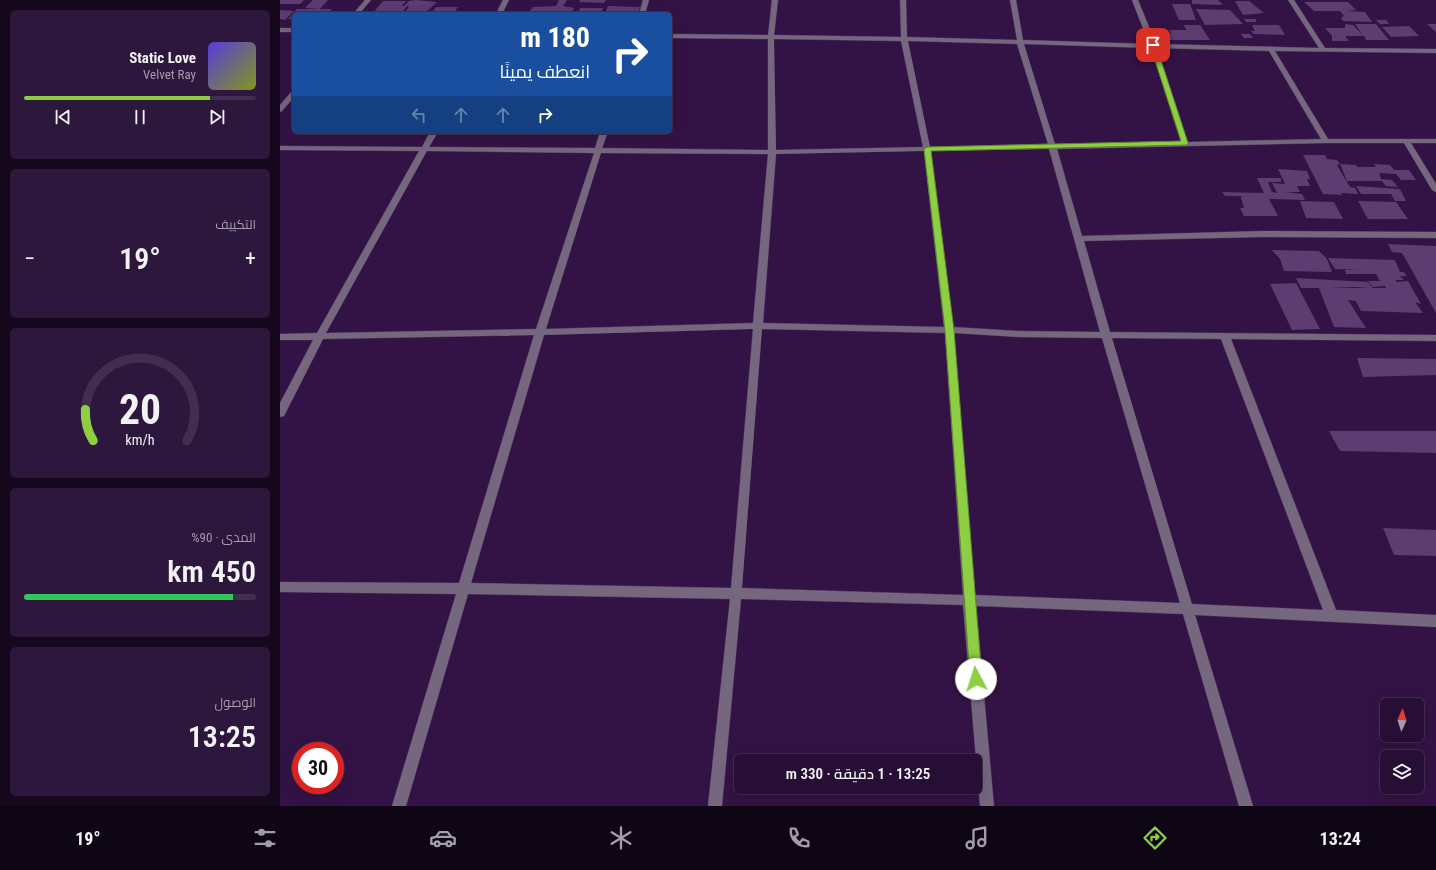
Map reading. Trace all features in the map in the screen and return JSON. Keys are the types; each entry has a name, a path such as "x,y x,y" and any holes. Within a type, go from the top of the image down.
{"street":[{"path":"358,12 368,0"},
{"path":"500,12 506,0"},
{"path":"643,12 646,0"},
{"path":"715,806 736,594 772,152 771,38 775,0"},
{"path":"902,0 904,39 927,149 949,330 969,600 987,806"},
{"path":"1013,0 1020,42 1246,806"},
{"path":"1135,0 1153,45 1185,143"},
{"path":"1291,0 1323,49"},
{"path":"280,30 292,30"},
{"path":"672,36 904,39 1271,49 1436,51"},
{"path":"1271,49 1326,141"},
{"path":"280,110 292,95"},
{"path":"280,413 320,336 433,134"},
{"path":"399,806 540,332 603,134"},
{"path":"1406,141 1436,190"},
{"path":"280,148 772,152 1185,143 1436,141"},
{"path":"1079,239 1262,234 1436,235"},
{"path":"280,337 759,326 949,330 1019,334 1436,338"},
{"path":"1225,337 1331,614"},
{"path":"280,587 464,588 969,600 1331,614 1436,621"}],"building":[{"path":"280,0 304,0 300,4 280,4"},
{"path":"313,0 328,0 320,9 305,8"},
{"path":"416,0 437,2 426,12 405,12 409,7 407,6 402,12 374,12 383,1 406,1 402,6 404,6 409,1"},
{"path":"559,0 567,0 563,6 574,8 571,12 529,12 533,7 556,6"},
{"path":"580,0 606,0 604,3 579,2"},
{"path":"1192,0 1218,0 1223,5 1192,4"},
{"path":"1235,1 1249,1 1264,13 1243,15"},
{"path":"1304,2 1348,2 1356,10 1346,11 1365,12 1372,22 1343,21 1341,18 1344,16 1340,11 1314,11"},
{"path":"1172,4 1190,4 1196,20 1179,20"},
{"path":"608,6 640,7 638,12 606,12"},
{"path":"436,7 458,7 454,12 432,12"},
{"path":"580,8 603,8 601,12 578,12"},
{"path":"297,9 332,9 330,12 294,12"},
{"path":"1196,9 1230,10 1243,24 1205,25"},
{"path":"280,10 294,11 285,20 280,19"},
{"path":"1244,19 1256,19 1256,22 1246,22"},
{"path":"1376,20 1386,20 1389,24 1380,24"},
{"path":"1345,24 1353,25 1363,35 1355,24 1376,24 1389,40 1366,40 1364,36 1345,36 1349,41 1332,41 1332,36 1325,28 1345,28"},
{"path":"1427,24 1436,24 1436,32"},
{"path":"1183,25 1200,25 1210,40 1166,40 1164,34 1171,34 1170,30 1187,30"},
{"path":"1252,25 1279,25 1285,35 1254,34 1251,31 1255,31"},
{"path":"1409,26 1419,36 1391,37 1382,27"},
{"path":"1241,34 1250,34 1253,38 1244,38"},
{"path":"1303,155 1325,155 1327,159 1337,160 1340,164 1337,165 1350,187 1355,188 1358,194 1323,194"},
{"path":"1340,164 1356,165 1357,167 1376,167 1374,164 1390,165 1394,170 1409,170 1416,180 1401,180 1396,174 1379,173 1381,179 1392,180 1398,187 1386,186 1382,181 1347,181"},
{"path":"1278,169 1307,171 1310,179 1307,179 1310,186 1297,186 1300,192 1285,192 1302,194 1305,200 1269,199 1278,216 1244,216 1240,208 1244,208 1241,198 1242,196 1225,196 1222,192 1264,193 1257,178 1281,178 1281,182 1268,182 1272,192 1277,193 1272,183 1285,184"},
{"path":"1356,186 1400,189 1406,201 1395,201 1391,194 1361,194"},
{"path":"1300,201 1334,202 1343,219 1306,218"},
{"path":"1358,201 1396,202 1408,219 1368,219"},
{"path":"1388,244 1436,246 1436,313 1402,253 1392,252"},
{"path":"1272,250 1319,251 1327,259 1332,272 1284,271 1280,259"},
{"path":"1328,258 1395,260 1400,272 1404,272 1407,276 1400,276 1404,280 1395,280 1397,282 1408,281 1421,304 1415,302 1423,313 1361,311 1356,301 1348,300 1366,328 1334,327 1319,288 1301,288 1296,278 1368,282 1373,288 1386,288 1385,286 1373,287 1368,281 1380,281 1376,274 1346,274 1345,270 1360,270 1335,269","holes":["1356,287 1369,288 1329,288"]},
{"path":"1296,283 1320,329 1292,330 1270,284"},
{"path":"1357,358 1436,359 1436,375 1363,377"},
{"path":"1329,431 1436,431 1436,453 1340,451"},
{"path":"1383,528 1436,530 1436,556 1394,555"}],"route":[{"path":"976,679 949,330 927,149 1185,143 1153,45"}]}
